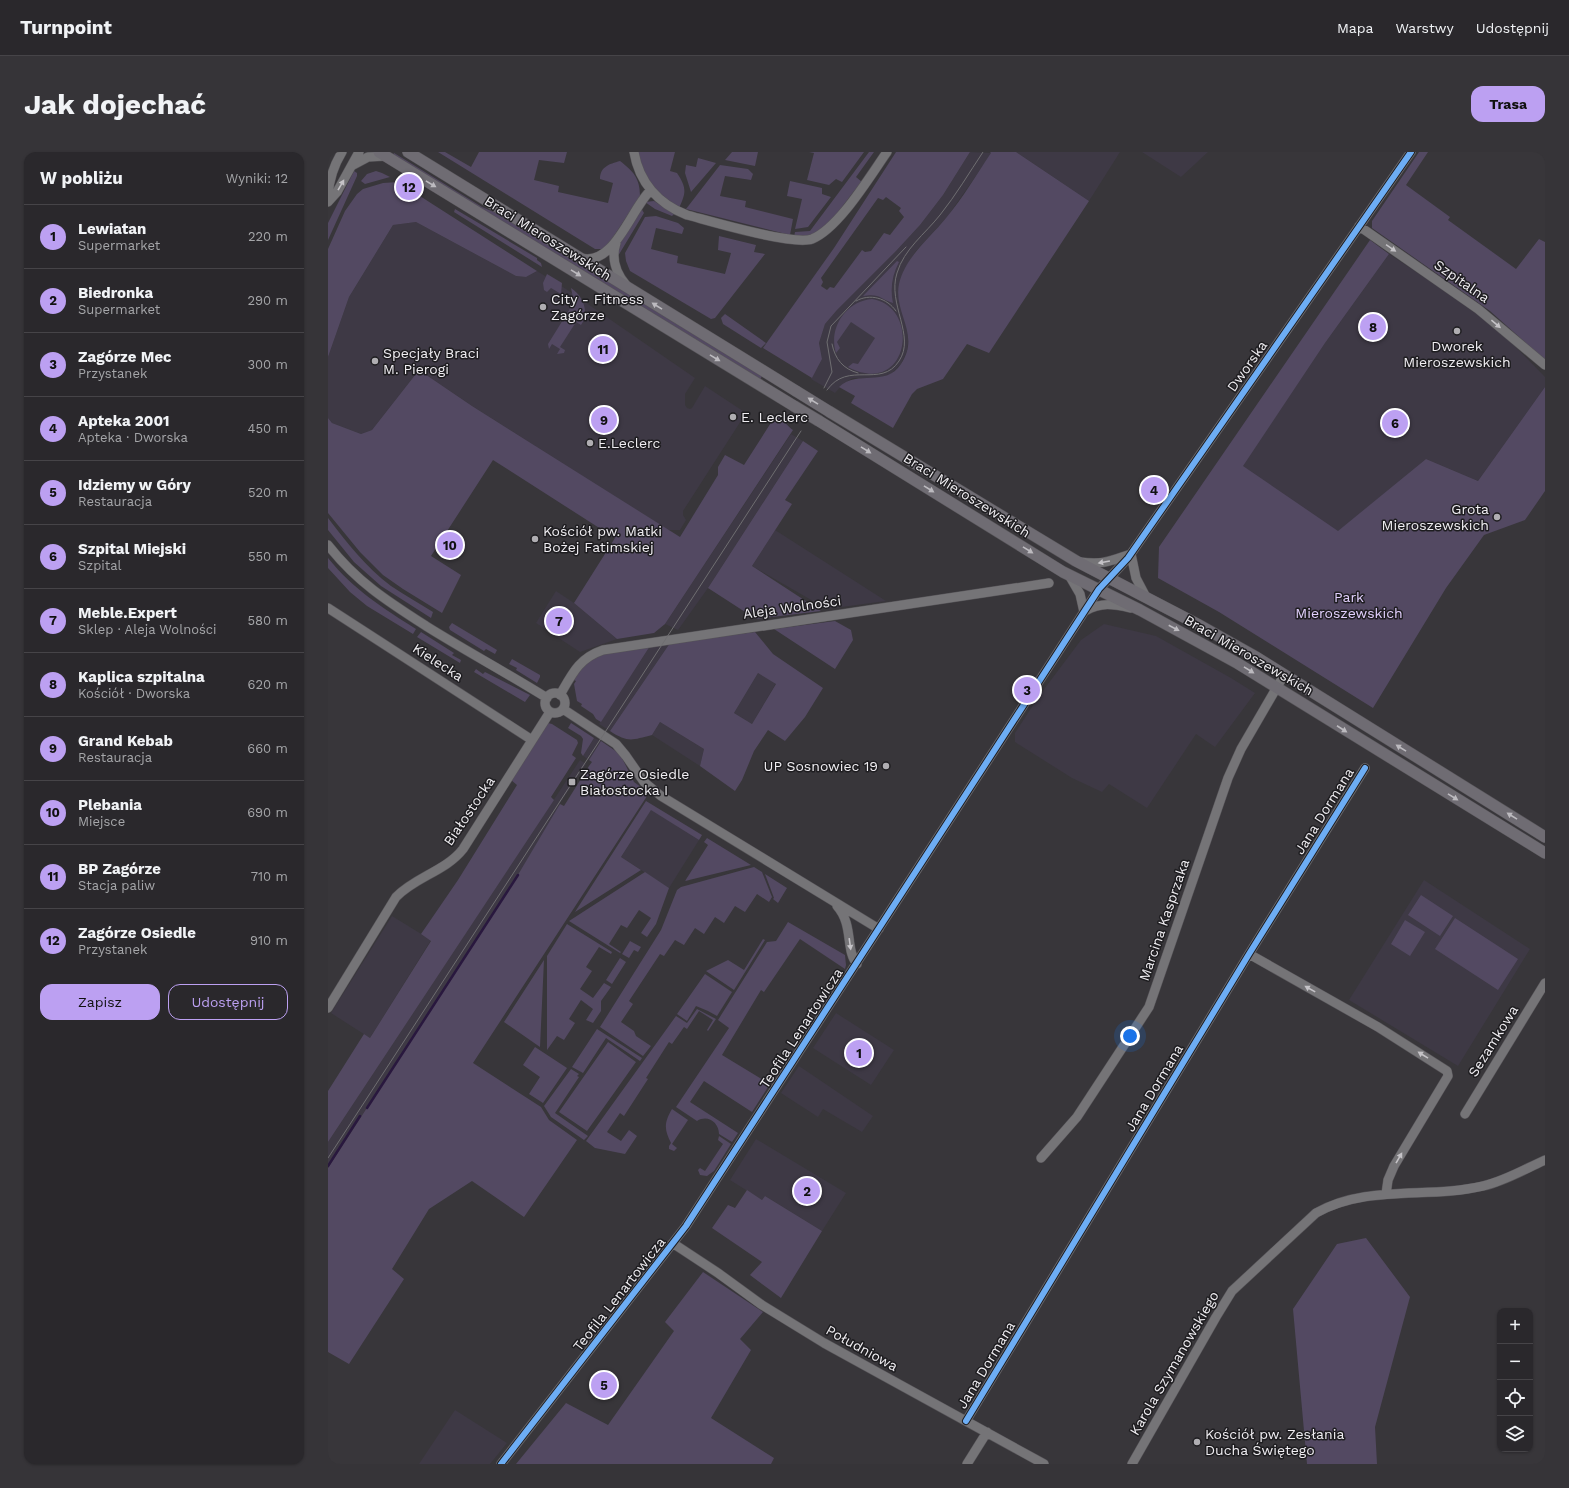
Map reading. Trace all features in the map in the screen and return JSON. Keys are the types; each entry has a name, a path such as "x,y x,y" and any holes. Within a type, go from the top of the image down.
{"main road":[{"name":"Braci Mieroszewskich","path":"408,152 830,412 1076,561 1221,637 1545,836"},
{"name":"Braci Mieroszewskich","path":"383,154 1069,575 1140,610 1237,663 1545,854"},
{"path":"776,395 784,383"}],"street":[{"path":"328,202 337,192 359,152"},
{"path":"634,152 638,169 650,191 676,211 686,215 782,239 798,240 810,240 828,228 844,211 887,152"},
{"name":"Dworska","path":"1099,589 1131,554 1411,152"},
{"path":"328,196 338,154"},
{"path":"351,166 368,157 383,154"},
{"path":"578,257 592,259 602,255 617,240 640,203 650,191"},
{"name":"Szpitalna","path":"1359,226 1478,309 1545,365"},
{"path":"617,240 614,252 615,263 620,278 629,288"},
{"path":"328,545 357,577 386,601 441,636 547,698"},
{"path":"1076,561 1106,563 1131,554 1136,578 1146,597"},
{"path":"1069,575 1080,594 1084,612 1095,606 1107,604 1140,610"},
{"name":"Aleja Wolności","path":"560,695 580,663 594,653 603,650 1049,583"},
{"name":"Teofila Lenartowicza","path":"501,1464 674,1244 1099,589"},
{"name":"Kielecka","path":"328,608 532,740"},
{"name":"Marcina Kasprzaka","path":"1041,1158 1077,1117 1149,1007 1228,778 1241,749 1284,675"},
{"path":"554,694 560,695 565,703 563,709 557,713 550,712 545,704 547,698 554,694"},
{"path":"563,709 616,744 644,782 661,796 879,929"},
{"name":"Białostocka","path":"328,1008 396,897 409,885 457,856 550,712"},
{"name":"Jana Dormana","path":"966,1421 1249,954 1365,768"},
{"path":"831,900 845,918 853,957 857,964"},
{"path":"1249,954 1378,1027 1447,1071 1448,1076 1394,1166 1388,1180 1386,1194"},
{"name":"Sezamkowa","path":"1465,1114 1545,983"},
{"name":"Karola Szymanowskiego","path":"1132,1464 1216,1317 1232,1292 1316,1213 1328,1206 1353,1198 1386,1194 1436,1192 1482,1186 1500,1181 1545,1160"},
{"name":"Południowa","path":"674,1244 718,1273 762,1305 824,1343 1044,1464"},
{"path":"967,1464 987,1432"}],"shaded area":[{"path":"970,152 992,153 947,217 916,251 904,270 899,285 909,337 907,351 901,364 891,374 878,378 853,378 844,383 835,393 811,379 822,359 819,343 825,324 920,225 943,195"},
{"path":"1016,152 1120,152 1089,201"},
{"path":"1142,152 1208,152 1181,177"},
{"path":"416,222 516,276 526,277 537,271 566,289 695,378 685,394 685,405 687,408 692,408 705,386 746,413 683,511 683,515 686,520 680,530 668,530 472,406 419,370 372,430 361,434 332,423 328,418 328,357 349,297 393,225"},
{"path":"1389,254 1495,326 1545,377 1545,387 1478,481 1426,459 1338,532 1242,466 1325,343"},
{"path":"791,434 803,441 708,588 678,630 665,624"},
{"path":"775,530 886,601 827,609 752,566"},
{"path":"556,591 574,603 617,639 580,652 536,623"},
{"path":"1104,624 1156,636 1255,693 1215,747 1196,734 1147,808 1109,784 1102,792 1072,778 1015,742 1015,733 1039,696 1081,640"},
{"path":"670,643 610,731 599,724 650,646"},
{"path":"758,673 776,683 752,724 734,713"},
{"path":"660,722 704,749 700,766 652,735"},
{"path":"594,738 601,741 589,760 583,756"},
{"path":"580,760 586,764 560,803 559,808 519,873 328,1168 328,1142"},
{"path":"651,809 699,840 669,888 621,857"},
{"path":"1424,880 1530,949 1458,1066 1349,1000"},
{"path":"392,916 431,940 370,1038 331,1013"},
{"path":"836,1013 894,1050 871,1085 813,1048"},
{"path":"799,1066 873,1116 862,1132 823,1109 818,1117 781,1093"},
{"path":"756,1139 846,1193 822,1231 765,1196 762,1200 730,1180"},
{"path":"455,1410 507,1443 490,1464 419,1464"}],"green space":[{"path":"438,152 445,152 471,167 479,152 567,152 564,163 539,160 534,180 559,186 558,192 608,203 613,183 600,179 600,175 603,169 612,163 620,161 629,168 635,176 639,184 640,196 604,251 595,249"},
{"path":"638,152 675,152 670,171 677,173 684,187 684,194 679,208 657,191 646,178 639,162"},
{"path":"732,152 758,152 755,166 725,160"},
{"path":"809,152 864,152 842,182 836,179 829,185 807,180 814,153"},
{"path":"869,152 874,152 856,177 862,182 827,225 813,235 806,237 794,237 795,232 810,231"},
{"path":"896,152 970,152 943,195 920,225 825,324 819,343 822,359 812,378 763,348 834,248","holes":["886,197 901,208 899,211 904,217 890,235 884,233 871,251 865,252 862,250 834,288 830,287 827,290 821,286 823,282 821,278 878,198 883,200"]},
{"path":"990,152 1016,152 1089,201 989,353 967,344 943,379 917,389 912,394 893,428 851,403 855,396 839,387 854,379 887,375 895,371 901,364 906,353 908,343 908,333 898,295 902,274 919,248 958,202 991,153"},
{"path":"1419,152 1428,152 1406,185 1450,217 1448,220 1516,269 1539,239 1545,242 1545,360 1490,311 1372,228 1372,221"},
{"path":"394,153 482,207 503,216 762,376 760,380 393,155"},
{"path":"698,158 716,163 691,192 685,173 686,165 696,167"},
{"path":"720,165 748,169 753,174 751,180 725,176 720,196 746,201 745,207 793,219 790,235 686,209"},
{"path":"354,171 357,173 357,176 328,240 328,223"},
{"path":"376,171 390,177 365,184 361,181 367,174"},
{"path":"790,181 822,188 822,194 831,197 808,227 795,229 802,199 787,196"},
{"path":"398,182 537,271 526,277 516,276 416,222 393,225 349,297 328,357 328,249 345,211 357,194 363,189 383,183"},
{"path":"654,201 674,214 672,216 655,209 645,202"},
{"path":"641,208 644,213 618,256 618,246"},
{"path":"455,209 537,258 542,267 454,212"},
{"path":"656,216 678,223 684,228 682,234 656,228 651,249 678,256 677,263 725,274 731,253 718,250 719,236 756,245 754,252 765,254 715,318 711,319 630,271 625,253 645,217"},
{"name":"Park Mieroszewskich","path":"1370,240 1389,254 1325,343 1243,466 1338,531 1426,459 1478,481 1545,387 1545,491 1525,520 1484,535 1446,588 1373,708 1219,612 1158,578 1159,547"},
{"path":"897,261 899,262 893,277 892,287 893,303 873,295 863,296"},
{"path":"547,274 562,283 561,294 551,288 547,292 544,290 543,283"},
{"path":"571,288 582,300 585,310 584,320 581,325 576,322 560,347 565,350 564,353 557,354 560,349 552,344 549,349 548,344 571,307 573,298"},
{"path":"872,299 888,306 898,318 902,332 902,348 896,362 885,371 869,374 848,367 853,363 858,364 875,338 851,322 837,342 840,348 836,353 834,344 837,325 841,317 854,305"},
{"path":"725,314 766,343 761,348 723,324 721,318"},
{"path":"419,370 472,406 680,537 718,475 718,467 725,455 744,465 774,418 777,416 793,430 665,624 654,633 617,639 574,603 615,538 493,460 431,556 461,575 442,613 383,575 360,552 328,513 328,418 332,423 361,434 372,430"},
{"path":"803,441 818,451 785,500 792,504 752,566 821,611 756,619 708,588"},
{"path":"328,518 373,571 401,593 433,612 431,618 381,586 354,562 328,530"},
{"path":"328,558 348,580 369,598 416,629 413,634 367,606 350,592 328,568"},
{"path":"835,621 851,630 853,640 835,669 774,629"},
{"path":"452,623 497,650 495,654 486,649 484,651 450,630 449,627"},
{"path":"421,632 454,653 452,655 461,660 460,663 417,637"},
{"path":"755,632 773,654 823,688 805,717 785,741 768,730 754,751 742,780 735,791 700,766 704,749 660,722 652,735 635,739 626,739 610,731 670,643","holes":["758,673 776,684 752,724 734,713"]},
{"path":"650,646 601,722 596,719 593,714 581,706 582,704 577,701 574,684 576,681 574,680 583,665 600,655"},
{"path":"512,659 540,675 537,683 509,664"},
{"path":"476,669 483,674 485,672 530,695 525,702 474,672"},
{"path":"548,723 577,740 578,743 572,755 576,758 551,797 554,800 328,1142 328,1091 364,1034 370,1038 431,941 421,934 458,880 517,785 511,780"},
{"path":"571,723 594,738 583,756 581,753 583,739 581,736 568,728"},
{"path":"601,741 620,754 634,782 649,793 473,1063 541,1107 549,1120 577,1140 524,1217 472,1181 429,1209 392,1269 404,1279 349,1364 328,1352 328,1168 519,873 560,804 564,806 592,762 589,760"},
{"path":"646,801 702,835 699,840 651,810 621,857 641,870 575,912"},
{"path":"707,838 751,865 685,881 708,845 704,842"},
{"path":"754,867 762,872 772,897 769,902 757,894 745,912 735,906 724,923 715,917 704,934 695,928 684,945 675,940 664,956 660,954 629,1001 633,1004 621,1022 634,1031 636,1036 651,1046 643,1056 600,1027 661,930 677,890 681,887"},
{"path":"645,872 669,888 656,924 647,937 641,933 651,918 639,910 627,928 621,925 609,944 621,952 620,953 569,921"},
{"path":"765,874 787,888 778,903 773,899 774,898"},
{"path":"1421,895 1453,916 1440,936 1408,915"},
{"path":"1455,918 1518,959 1498,990 1435,949"},
{"path":"1405,920 1425,932 1410,956 1391,944"},
{"path":"788,922 845,955 845,969 800,939 764,992 761,990 722,1055 770,1084 752,1112 704,1081 690,1102 738,1133 732,1142 719,1134 719,1130 715,1123 709,1119 701,1119 697,1121 676,1107 729,1028 718,1020 767,942 776,941"},
{"path":"567,924 612,952 611,954 599,947 586,967 592,971 580,989 593,998 604,983 611,987 601,1001 601,1011 593,1023 586,1020 593,1009 581,1000 569,1019 575,1023 564,1040 557,1036 547,1050 547,956"},
{"path":"763,939 765,940 734,990 706,971 728,960 744,970"},
{"path":"630,941 641,947 638,952 634,950 629,958 622,954"},
{"path":"620,958 626,962 612,984 606,980"},
{"path":"544,960 540,1047 504,1022"},
{"path":"705,974 732,992 717,1016 696,1006 687,1021 677,1014"},
{"path":"697,1009 716,1019 708,1031 707,1030 713,1020 699,1011 687,1029 684,1027 672,1044 669,1042 646,1078 648,1079 624,1116 620,1113 607,1132 621,1141 629,1130 637,1136 625,1154 595,1148 586,1141 676,1016 687,1023"},
{"path":"597,1029 642,1058 640,1061 606,1038 583,1073 572,1067"},
{"path":"608,1042 636,1062 587,1131 559,1112"},
{"path":"535,1047 567,1068 543,1103 529,1094 540,1077 523,1065"},
{"path":"571,1069 579,1074 577,1076 579,1077 555,1113 588,1136 584,1140 551,1117 544,1106"},
{"path":"672,1109 688,1120 672,1144 677,1148 674,1151 669,1149 671,1143 666,1130 667,1118"},
{"path":"719,1136 731,1144 714,1171 707,1176 700,1175 698,1170 700,1168 705,1171 723,1144 718,1140"},
{"path":"747,1190 762,1200 765,1196 822,1231 781,1298 750,1275 762,1262 712,1228 728,1205 735,1208"},
{"path":"1366,1238 1410,1297 1375,1427 1377,1464 1307,1464 1293,1309 1337,1244"},
{"path":"703,1272 763,1312 740,1339 751,1350 711,1418 774,1458 771,1464 516,1464 566,1403 608,1425 674,1331 665,1322"}],"waterway":[{"path":"367,1108 518,875"},
{"path":"328,1166 360,1116"}],"tram line":[{"path":"827,390 835,381 854,375 874,375 883,373 892,369 899,361 903,351 904,341 895,296 895,285 900,264 910,249 946,207 983,152"},
{"path":"824,388 832,372 827,342 831,326 906,247"},
{"path":"856,301 867,297 878,298 888,303 896,311"},
{"path":"832,344 840,363 848,369 858,373"},
{"path":"328,1158 801,431"}],"cycle path":[{"path":"501,1464 686,1226 1099,589 1128,558 1411,152"},
{"path":"966,1421 1249,954 1365,768"}],"place":[{"name":"Zagórze Osiedle","path":"409,187"},
{"name":"City - Fitness Zagórze","path":"543,307"},
{"name":"Kaplica szpitalna","path":"1373,327"},
{"name":"Dworek Mieroszewskich","path":"1457,331"},
{"name":"BP Zagórze","path":"603,349"},
{"name":"Specjały Braci M. Pierogi","path":"375,361"},
{"name":"E. Leclerc","path":"733,417"},
{"name":"Grand Kebab","path":"604,420"},
{"name":"Szpital Miejski","path":"1395,423"},
{"name":"E.Leclerc","path":"590,443"},
{"name":"Apteka 2001","path":"1154,490"},
{"name":"Grota Mieroszewskich","path":"1497,517"},
{"name":"Kościół pw. Matki Bożej Fatimskiej","path":"535,539"},
{"name":"Plebania","path":"450,545"},
{"name":"Meble.Expert","path":"559,621"},
{"name":"Zagórze Mec","path":"1027,690"},
{"name":"UP Sosnowiec 19","path":"886,766"},
{"name":"Zagórze Osiedle Białostocka I","path":"572,782"},
{"name":"Lewiatan","path":"859,1053"},
{"name":"Biedronka","path":"807,1191"},
{"name":"Idziemy w Góry","path":"604,1385"},
{"name":"Kościół pw. Zesłania Ducha Świętego","path":"1197,1442"}]}
